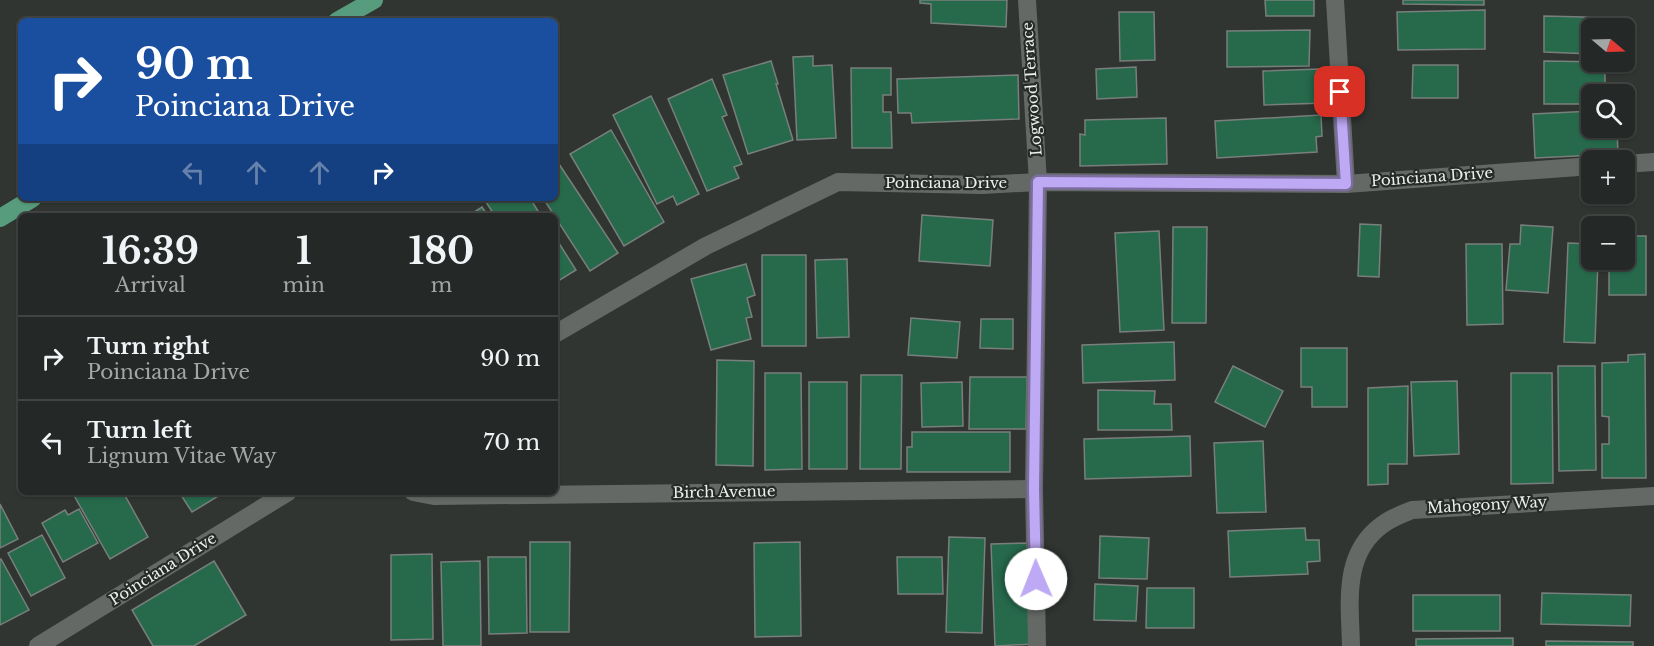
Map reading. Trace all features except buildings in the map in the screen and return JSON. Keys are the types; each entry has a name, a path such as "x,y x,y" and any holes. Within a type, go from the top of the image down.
{"main road":[{"path":"342,18 374,0"},
{"path":"0,218 28,201"}],"street":[{"name":"Logwood Terrace","path":"1027,0 1038,182 1034,489 1037,646"},
{"path":"1335,0 1346,184"},
{"path":"1635,163 1654,162"},
{"name":"Poinciana Drive","path":"558,332 706,246 838,182 982,186 1038,182 1346,184 1581,167"},
{"name":"Birch Avenue","path":"558,494 1034,489"},
{"name":"Poinciana Drive","path":"38,646 283,495"},
{"name":"Mahogony Way","path":"1351,646 1350,579 1361,547 1382,525 1412,510 1654,496"}],"route":[{"path":"1036,579 1034,489 1038,182 1346,184 1340,92"}]}
